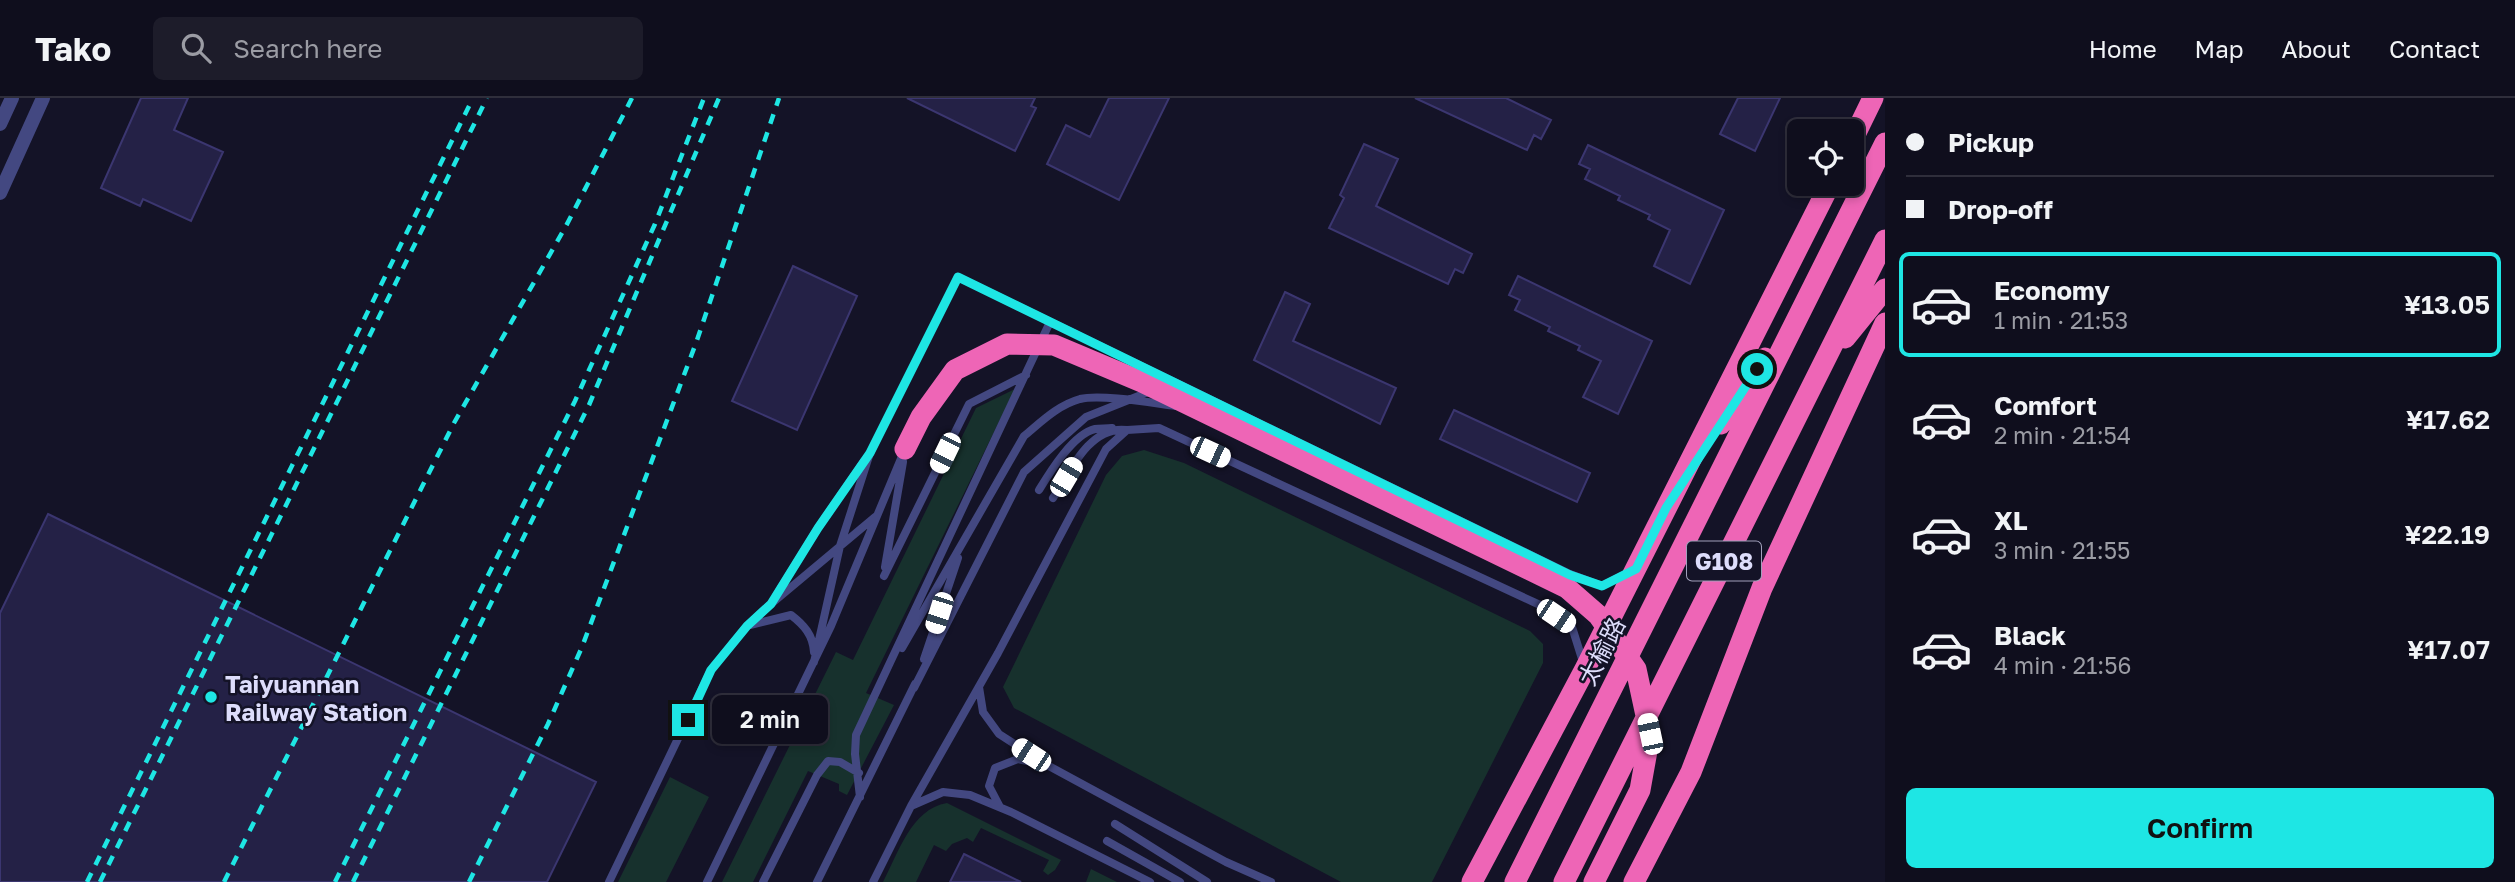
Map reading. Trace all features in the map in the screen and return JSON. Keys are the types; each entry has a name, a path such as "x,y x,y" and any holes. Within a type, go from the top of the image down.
{"highway":[{"path":"1863,119 1873,98"},
{"name":"太榆路","path":"1515,882 1885,143"},
{"path":"1472,882 1585,669 1824,196"},
{"name":"G108","path":"1564,882 1885,240"},
{"path":"1666,508 1818,277"},
{"path":"1821,366 1885,289"},
{"path":"1634,882 1691,772 1762,588 1885,323"},
{"path":"905,449 921,417 956,370 1007,344 1054,345 1142,382 1567,588 1598,615 1636,668 1650,734 1640,790 1594,882"}],"street":[{"path":"0,124 12,98"},
{"path":"0,193 43,98"}],"lane":[{"path":"771,604 818,528 870,453 958,277 1570,575 1602,586 1636,569"},
{"path":"860,797 855,754 856,735 1050,322"},
{"path":"905,449 884,576 969,404 1026,375"},
{"path":"817,882 1024,472 1086,417 1173,382"},
{"path":"872,701 1024,436 1053,412 1081,399 1130,400 1198,409"},
{"path":"1053,498 1079,456 1099,436 1115,428"},
{"path":"1039,491 1056,461 1093,429 1159,428 1540,605 1572,627 1585,669"},
{"path":"873,882 911,806 979,687 1106,449 1127,430"},
{"path":"706,882 814,662 905,449"},
{"path":"814,662 840,546 870,453"},
{"path":"609,882 711,670 747,626 877,515"},
{"path":"914,688 964,539"},
{"path":"747,626 790,615 805,626 813,645 814,662"},
{"path":"979,687 983,712 999,734 1047,765 1226,862 1270,882"},
{"path":"1000,807 989,786 995,768 1018,759 1047,765"},
{"path":"763,882 817,775 828,761 840,762 859,773"},
{"path":"911,806 943,792 970,794 1150,882"},
{"path":"1115,824 1207,882"},
{"path":"1107,841 1180,882"}],"green space":[{"path":"1015,389 866,693 894,705 847,795 839,791 839,784 808,771 753,882 722,882 836,652 853,660 976,408"},
{"path":"1144,450 1184,463 1530,631 1543,644 1543,663 1432,882 1341,882 1014,708 1003,687 1106,475 1122,456"},
{"path":"670,777 709,797 666,882 618,882"},
{"path":"947,803 1061,860 1048,875 1043,871 1049,860 981,828 973,842 967,838 952,844 946,851 934,845 916,882 883,882 900,846 915,823 935,807"},
{"path":"1091,869 1117,882 1086,882"}],"building":[{"path":"141,98 188,98 174,130 223,152 191,221 143,199 140,206 101,188"},
{"path":"907,98 1035,98 1031,106 1036,108 1015,151"},
{"path":"1109,98 1169,98 1119,200 1047,164 1066,125 1090,137"},
{"path":"1415,98 1506,98 1551,120 1541,139 1534,135 1527,150"},
{"path":"1738,98 1780,98 1755,151 1720,134"},
{"path":"1364,144 1398,159 1376,206 1472,254 1463,273 1455,269 1448,284 1329,228 1344,198 1340,195"},
{"path":"1588,145 1724,210 1690,284 1654,266 1670,230 1648,219 1650,215 1618,200 1620,196 1585,179 1590,169 1579,164"},
{"path":"793,266 857,296 797,430 732,401"},
{"path":"1518,276 1652,341 1618,414 1583,397 1601,361 1578,350 1580,346 1548,331 1550,327 1515,310 1520,300 1509,295"},
{"path":"1285,292 1310,304 1293,341 1396,388 1380,424 1254,360"},
{"path":"1454,410 1590,473 1577,502 1440,439"},
{"name":"Taiyuannan Railway Station","path":"48,514 596,782 547,882 0,882 0,613"},
{"path":"964,854 1021,882 950,882"}],"railway":[{"path":"87,882 473,98"},
{"path":"100,882 487,98"},
{"path":"224,882 454,423 566,226 632,98"},
{"path":"335,882 575,401 655,224 704,98"},
{"path":"353,882 589,405 719,98"},
{"path":"469,882 548,724 582,647 696,343 779,98"}],"place":[{"name":"Taiyuannan Railway Station","path":"211,697"}],"route":[{"path":"688,720 711,670 747,626 771,604 818,528 870,453 958,277 1570,575 1602,586 1636,569 1666,508 1757,369"}]}
